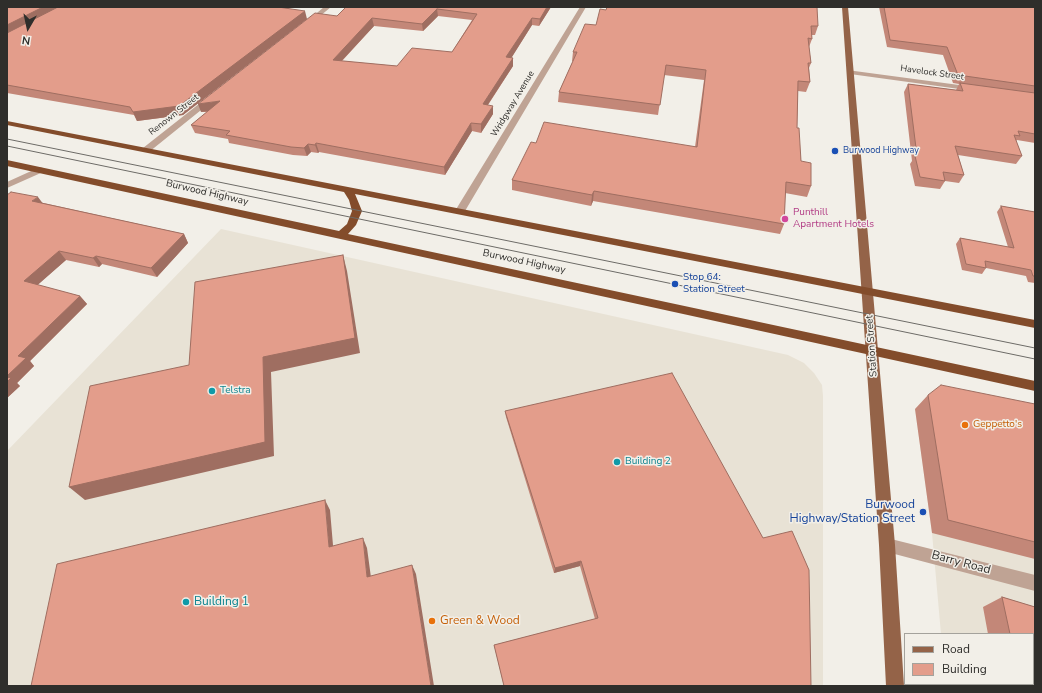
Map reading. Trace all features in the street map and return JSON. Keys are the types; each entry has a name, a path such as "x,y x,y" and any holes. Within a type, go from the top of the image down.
{"highway":[{"path":"7,123 1035,324"},
{"name":"Burwood Highway","path":"7,163 1035,386"},
{"path":"341,235 351,225 357,211 354,200 348,189"}],"main road":[{"name":"Station Street","path":"846,7 850,72 862,203 867,291 873,351 887,545 895,686"}],"street":[{"path":"303,26 328,7"},
{"name":"Wridgway Avenue","path":"460,211 583,7"},
{"name":"Havelock Street","path":"850,72 981,90"},
{"name":"Renown Street","path":"146,150 217,95"},
{"path":"7,185 40,170"},
{"name":"Barry Road","path":"887,545 1035,582"}],"shaded area":[{"path":"221,229 788,355 804,363 814,373 822,385 823,396 823,686 7,686 7,451"},
{"path":"915,409 1035,421 1035,686 947,686 1034,685 1034,633 941,633 932,533"}],"building":[{"path":"7,7 43,7 7,25"},
{"path":"58,7 278,7 305,11 179,106 133,112 130,107 7,85 7,33"},
{"path":"346,7 547,7 540,19 532,18 506,57 513,58 483,104 493,106 481,124 471,123 444,167 316,143 315,145 308,144 304,148 291,147 226,135 230,131 191,125 220,101 198,104 315,13 337,16","holes":["437,9 477,14 452,52 412,48 397,66 333,60 372,18 422,24"]},
{"path":"607,7 817,7 818,26 811,26 812,39 808,38 811,63 808,63 810,82 798,81 797,128 799,128 801,161 811,163 811,186 786,182 784,224 594,191 592,195 512,180 531,142 536,143 544,122 697,147 706,70 666,65 660,105 559,92 577,52 573,52 585,24 596,25 600,9 606,10"},
{"path":"884,7 1035,7 1035,86 958,75 947,47 890,40"},
{"path":"960,83 1035,93 1035,134 1018,131 1020,136 1014,135 1022,156 955,146 964,175 943,172 945,181 920,177 915,156 917,156 908,84 963,91"},
{"path":"11,192 38,197 32,201 184,234 151,268 96,256 93,258 59,251 24,281 80,296 18,356 26,358 7,376 7,195"},
{"path":"1001,206 1035,212 1035,276 1033,276 1031,270 985,261 986,268 966,264 960,238 1014,248"},
{"name":"Telstra","path":"343,255 355,338 263,357 265,442 69,487 90,386 189,365 195,282"},
{"path":"672,373 763,538 792,531 809,570 811,686 504,686 494,645 598,618 581,561 555,568 505,411"},
{"path":"941,385 1035,404 1035,542 948,520 928,395"},
{"path":"325,500 329,547 363,538 367,577 412,565 431,686 31,686 57,564"},
{"path":"1002,597 1035,607 1035,686 1020,686 1034,685 1034,633 1010,633"}],"tram line":[{"path":"7,139 1035,348"},
{"path":"7,146 1035,359"}],"place":[{"name":"Burwood Highway","path":"835,151"},
{"name":"Punthill Apartment Hotels","path":"785,219"},
{"name":"Stop 64: Station Street","path":"675,284"},
{"name":"Telstra","path":"212,391"},
{"name":"Geppetto's","path":"965,425"},
{"name":"Building 2","path":"617,462"},
{"name":"Burwood Highway/Station Street","path":"923,512"},
{"name":"Building 1","path":"186,602"},
{"name":"Green & Wood","path":"432,621"}]}
